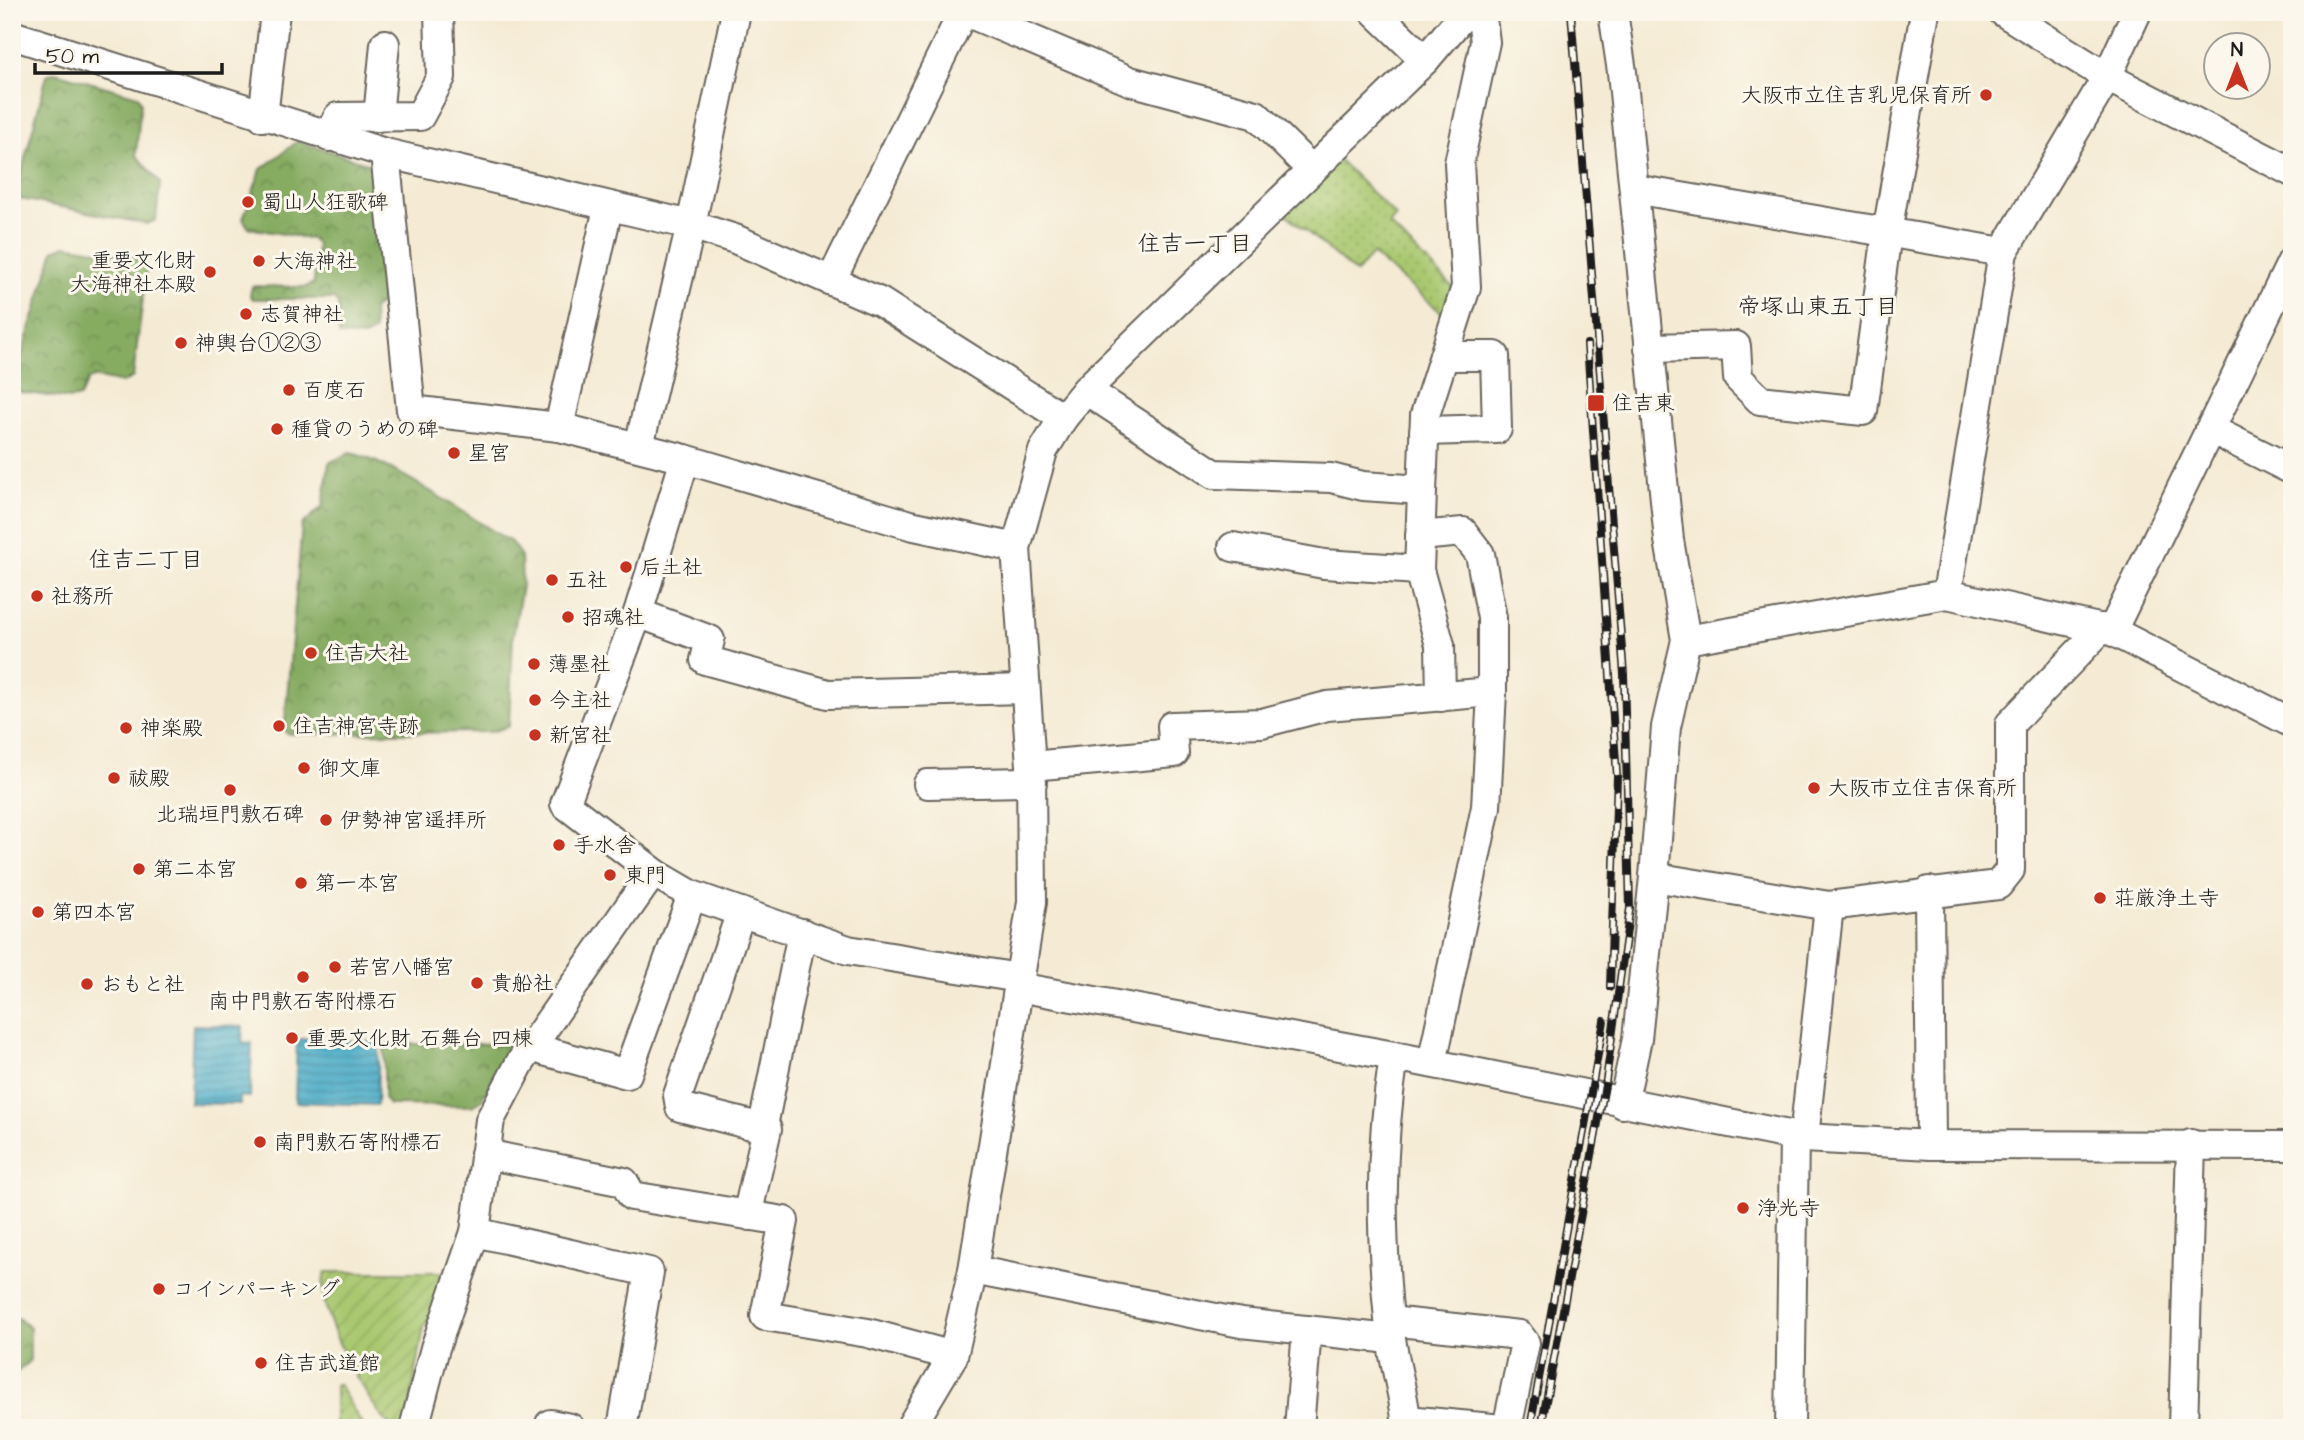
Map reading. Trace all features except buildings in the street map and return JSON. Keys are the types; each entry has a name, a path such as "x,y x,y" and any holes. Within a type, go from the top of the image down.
{"street":[{"path":"263,117 275,12"},
{"path":"329,137 338,117 420,116 441,77 439,12"},
{"path":"639,446 691,225 736,12"},
{"path":"831,281 965,12 1130,81 1256,115 1312,170"},
{"path":"1375,12 1425,60"},
{"path":"910,1428 953,1356 973,1269 1032,902 1032,774 1016,548 1043,451 1063,418 1086,390 1425,60 1466,12"},
{"path":"1441,696 1440,645 1419,570 1424,431 1425,415 1466,287 1459,163 1485,42 1483,26 1475,12"},
{"path":"1613,12 1634,189 1669,540 1686,640 1665,727 1654,877 1637,1039 1623,1104"},
{"path":"1649,348 1736,346 1738,378 1760,400 1863,411 1887,233 1924,12"},
{"path":"2003,12 2107,77 2292,172"},
{"path":"1947,594 2003,251 2107,77 2137,12"},
{"path":"12,35 263,117 385,153 608,208 691,225 735,239 880,302 1063,418"},
{"path":"378,117 385,44"},
{"path":"385,153 411,410 559,427 639,446 911,525 1016,548"},
{"path":"1634,189 2003,251"},
{"path":"559,427 608,208"},
{"path":"1654,877 1829,906 1929,891 1998,885 2010,870 2010,724 2107,630 2292,261"},
{"path":"1424,431 1497,429 1496,356 1444,356"},
{"path":"1086,390 1214,474 1331,478 1363,486 1422,490"},
{"path":"2210,429 2292,470"},
{"path":"685,459 638,614 565,804 656,874 692,895 848,950 1799,1137 1931,1145 2292,1146"},
{"path":"1420,536 1463,532 1480,554 1492,618 1492,692 1486,807 1432,1063"},
{"path":"1233,547 1324,564 1419,570"},
{"path":"1686,640 1947,594 2107,630 2292,723"},
{"path":"638,614 710,640 705,660 828,694 1025,690"},
{"path":"928,784 1032,774 1174,754 1172,726 1262,723 1328,706 1492,692"},
{"path":"414,1428 435,1349 475,1232 490,1120 532,1045 647,881 656,874"},
{"path":"1929,891 1931,1145"},
{"path":"532,1045 544,1051 627,1074 692,895"},
{"path":"1790,1428 1799,1137 1829,906"},
{"path":"741,912 678,1095 680,1108 767,1129 750,1203 751,1216"},
{"path":"763,1126 802,933"},
{"path":"1394,1056 1383,1126 1381,1202 1391,1330 1407,1424 1492,1428"},
{"path":"2183,1428 2191,1144"},
{"path":"485,1154 624,1182 632,1196 784,1221 765,1317 868,1333 953,1356"},
{"path":"475,1232 649,1272 622,1428"},
{"path":"973,1269 1241,1323 1307,1330 1519,1335 1525,1343 1507,1428"},
{"path":"1299,1428 1307,1330"},
{"path":"549,1428 550,1424 570,1428"}],"green space":[{"path":"55,72 138,96 141,102 136,155 160,183 156,220 147,224 21,199 16,192 47,75"},
{"path":"298,141 366,163 377,171 383,301 373,310 374,331 365,337 339,335 338,304 334,299 253,299 250,296 252,286 306,287 314,283 317,245 312,239 249,228 243,219 261,169"},
{"path":"1339,160 1396,216 1389,224 1456,290 1448,318 1372,254 1356,273 1280,209"},
{"path":"66,245 136,257 147,267 133,377 122,383 94,377 88,380 80,397 71,399 20,392 13,383 54,250"},
{"path":"349,453 386,466 430,491 511,542 521,556 522,586 513,636 509,726 491,732 288,734 284,731 302,525 323,506 329,463"},
{"path":"388,1044 508,1044 511,1050 480,1102 471,1106 389,1105 384,1098 384,1048"},
{"path":"326,1272 451,1272 443,1297 424,1327 406,1428 392,1428 356,1377 333,1329 326,1307 323,1287"},
{"path":"12,1318 18,1318 30,1328 30,1360 12,1377"},
{"path":"335,1385 339,1385 364,1428 335,1428"}],"water":[{"path":"193,1025 243,1026 242,1042 252,1043 250,1097 240,1096 240,1104 190,1103"},
{"path":"297,1039 379,1042 377,1105 295,1102"}],"railway":[{"path":"1541,1428 1606,1080 1630,908 1624,674 1571,12"},
{"path":"1587,344 1617,776 1610,987"},
{"path":"1530,1428 1604,1021"}],"place":[{"name":"大阪市立住吉乳児保育所","path":"1986,95"},
{"name":"蜀山人狂歌碑","path":"248,202"},
{"name":"大海神社","path":"259,261"},
{"name":"重要文化財 大海神社本殿","path":"210,272"},
{"name":"志賀神社","path":"246,314"},
{"name":"神輿台①②③","path":"181,343"},
{"name":"百度石","path":"289,390"},
{"name":"住吉東","path":"1596,403"},
{"name":"種貸のうめの碑","path":"277,429"},
{"name":"星宮","path":"454,453"},
{"name":"后土社","path":"626,567"},
{"name":"五社","path":"552,580"},
{"name":"社務所","path":"37,596"},
{"name":"招魂社","path":"568,617"},
{"name":"住吉大社","path":"311,653"},
{"name":"薄墨社","path":"534,664"},
{"name":"今主社","path":"535,700"},
{"name":"住吉神宮寺跡","path":"279,726"},
{"name":"神楽殿","path":"126,728"},
{"name":"新宮社","path":"535,735"},
{"name":"御文庫","path":"304,768"},
{"name":"祓殿","path":"114,778"},
{"name":"大阪市立住吉保育所","path":"1814,788"},
{"name":"北瑞垣門敷石碑","path":"230,790"},
{"name":"伊勢神宮遥拝所","path":"326,820"},
{"name":"手水舎","path":"559,845"},
{"name":"第二本宮","path":"139,869"},
{"name":"東門","path":"610,875"},
{"name":"第一本宮","path":"301,883"},
{"name":"荘厳浄土寺","path":"2100,898"},
{"name":"第四本宮","path":"38,912"},
{"name":"若宮八幡宮","path":"335,967"},
{"name":"南中門敷石寄附標石","path":"303,977"},
{"name":"貴船社","path":"477,983"},
{"name":"おもと社","path":"87,984"},
{"name":"重要文化財 石舞台 四棟","path":"292,1038"},
{"name":"南門敷石寄附標石","path":"260,1142"},
{"name":"浄光寺","path":"1743,1208"},
{"name":"コインパーキング","path":"159,1289"},
{"name":"住吉武道館","path":"261,1363"}],"district":[{"name":"住吉一丁目","path":"1195,244"},
{"name":"帝塚山東五丁目","path":"1818,307"},
{"name":"住吉二丁目","path":"146,560"}]}
